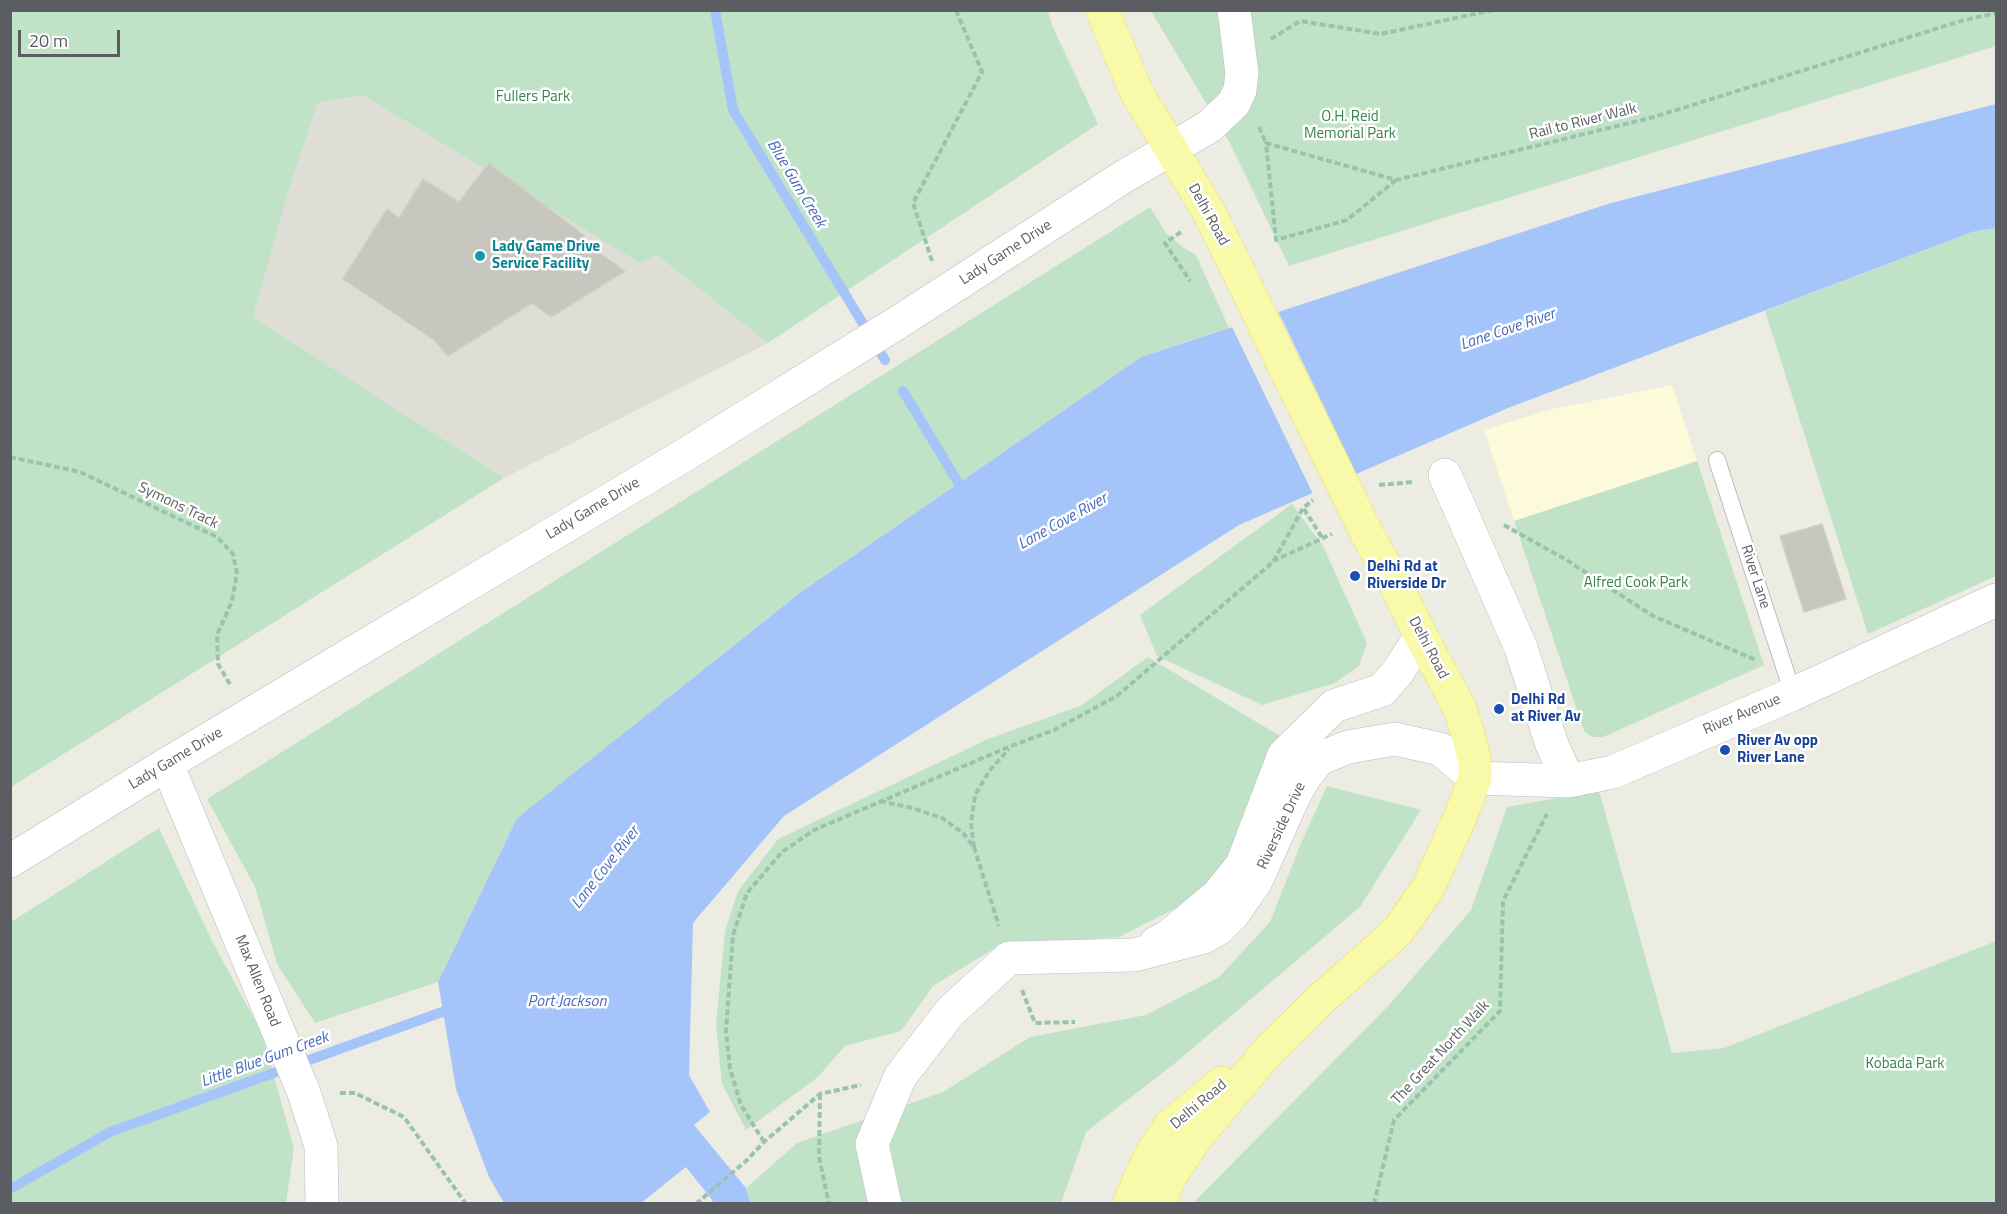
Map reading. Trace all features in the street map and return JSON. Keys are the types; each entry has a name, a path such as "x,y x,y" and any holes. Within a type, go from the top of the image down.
{"main road":[{"name":"Delhi Road","path":"1102,10 1137,93 1171,149 1197,220 1399,591 1460,709 1467,727 1475,762 1475,778 1429,886 1398,931 1320,1000 1268,1051 1195,1139 1169,1178 1160,1203"},
{"name":"Delhi Road","path":"1129,1203 1150,1156 1172,1125 1212,1090 1268,1051"}],"street":[{"name":"Lady Game Drive","path":"10,861 167,764 668,465 943,294 1123,177 1210,126 1234,103 1240,90 1241,58 1234,10"},
{"path":"1445,476 1521,648 1551,742 1557,781"},
{"name":"River Avenue","path":"1475,778 1557,781 1613,772 1789,681 1996,600"},
{"name":"Riverside Drive","path":"1134,955 1169,936 1217,896 1242,865 1284,755 1334,706 1382,690 1397,673 1421,636"},
{"name":"Riverside Drive","path":"1009,958 1134,955 1204,937 1233,914 1256,881 1304,778 1319,759 1348,747 1395,739 1440,749 1475,778"},
{"name":"Max Allen Road","path":"167,764 303,1093 321,1146 322,1203"},
{"path":"885,1203 872,1144 900,1077 950,1012 1009,958"}],"lane":[{"name":"River Lane","path":"1717,460 1789,681"}],"path":[{"path":"943,294 913,203 982,72 956,10"},
{"path":"1241,58 1300,21 1381,34 1493,10"},
{"name":"Rail to River Walk","path":"1396,180 1654,117 1961,21 1996,13"},
{"path":"1266,142 1396,180 1347,220 1276,240 1266,142"},
{"path":"1191,281 1165,243 1197,220"},
{"name":"Symons Track","path":"10,457 80,472 217,537 233,554 237,573 232,601 217,635 218,664 249,715"},
{"path":"1372,485 1413,482"},
{"path":"1273,562 1304,508 1313,500"},
{"path":"764,1142 741,1105 730,1069 726,1031 733,935 747,893 782,852 814,830 1054,730 1117,696 1273,562 1323,539 1304,508"},
{"path":"1463,515 1504,525 1565,559 1653,616 1747,657 1789,681"},
{"path":"1011,746 990,770 975,795 971,824 974,847 1009,958 1035,1023 1075,1023"},
{"name":"The Great North Walk","path":"1374,1203 1394,1120 1500,1011 1503,901 1547,815 1557,781"},
{"path":"880,801 942,818 963,833 974,847"},
{"path":"696,1203 820,1094 900,1077"},
{"path":"303,1093 355,1093 405,1117 466,1203"},
{"path":"820,1094 819,1156 829,1203"}],"shaded area":[{"path":"397,89 545,169 768,343 504,478 253,317 287,196 318,103"},
{"path":"1672,385 1697,461 1514,521 1484,430 1548,410"}],"green space":[{"name":"O.H. Reid Memorial Park","path":"1996,10 1996,46 1289,266 1230,143 1151,11"},
{"name":"Fullers Park","path":"11,11 1048,11 1052,25 1098,124 768,343 656,255 640,263 363,95 318,103 287,196 253,317 504,478 11,787"},
{"path":"1150,207 1166,233 1196,255 1229,328 1141,357 801,592 517,818 438,982 315,1023 277,964 255,887 207,799"},
{"path":"1996,228 1996,576 1868,634 1765,311 1972,232"},
{"name":"Alfred Cook Park","path":"1697,461 1764,665 1603,737 1592,737 1584,731 1514,521"},
{"path":"1292,504 1323,546 1367,643 1359,666 1335,683 1262,705 1157,656 1140,615"},
{"path":"1148,657 1280,736 1226,864 1207,886 1180,906 1119,937 998,946 933,986 901,1031 845,1046 818,1077 746,1130 722,1084 716,1024 725,931 738,891 778,839 988,739 1080,706"},
{"path":"1327,786 1421,810 1360,907 1174,1064 1086,1132 1061,1203 750,1203 746,1188 797,1143 943,1092 1030,1037 1146,1015 1219,977 1270,922 1301,843"},
{"name":"Kobada Park","path":"1598,787 1672,1053 1724,1048 1996,941 1996,1203 1195,1204 1195,1201 1390,1004 1471,910 1507,807 1563,797"},
{"path":"159,828 211,939 262,1033 294,1148 286,1203 11,1204 11,922"}],"water":[{"name":"Port Jackson","path":"1996,104 1996,228 1972,232 1508,408 1239,525 784,816 693,923 689,1075 710,1112 694,1125 746,1188 750,1203 710,1203 713,1201 686,1167 641,1203 504,1203 489,1177 456,1089 438,982 517,818 801,592 1141,357 1611,203"}],"pier":[{"path":"1277,309 1358,477 1314,496 1231,325"}],"building":[{"name":"Lady Game Drive Service Facility","path":"489,163 585,236 582,241 625,271 551,317 532,303 448,356 434,340 343,279 387,209 399,218 423,179 459,202"},
{"path":"1822,524 1846,599 1804,612 1780,536"}],"waterway":[{"name":"Blue Gum Creek","path":"715,10 733,110 885,360"},
{"name":"Blue Gum Creek","path":"903,391 965,494"},
{"name":"Little Blue Gum Creek","path":"10,1189 110,1132 442,1012 454,1010"}],"place":[{"name":"Lady Game Drive Service Facility","path":"480,256"},
{"name":"Delhi Rd at Riverside Dr","path":"1355,576"},
{"name":"Delhi Rd at River Av","path":"1499,709"},
{"name":"River Av opp River Lane","path":"1725,750"}],"water label":[{"name":"Lane Cove River","path":"1508,330"},
{"name":"Lane Cove River","path":"1063,522"},
{"name":"Lane Cove River","path":"606,868"}]}
